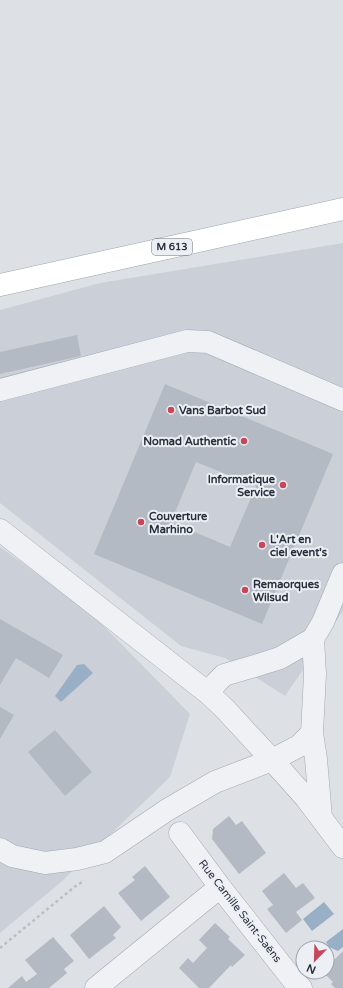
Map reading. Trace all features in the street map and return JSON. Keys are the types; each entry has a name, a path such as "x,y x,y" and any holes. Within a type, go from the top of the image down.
{"main road":[{"name":"M 613","path":"0,284 343,209"}],"street":[{"path":"0,390 187,341 208,342 343,400"},
{"path":"0,530 208,693 225,708 306,798 343,847"},
{"path":"208,693 224,675 280,658 313,639 323,622 343,574"},
{"path":"313,639 315,674 312,733 316,758 321,817"},
{"path":"0,848 12,856 45,863 77,859 104,852 167,810 215,782 272,760 299,746 312,733"},
{"name":"Rue Camille Saint-Saëns","path":"180,833 293,980 302,988"},
{"path":"96,988 220,887"}],"path":[{"path":"0,948 78,884 85,881"}],"shaded area":[{"path":"343,243 343,611 285,696 225,658 181,646 0,503 0,310 100,283"},
{"path":"0,547 87,609 190,714 170,777 61,882 0,933"}],"water":[{"path":"84,664 93,673 61,702 55,696 77,665"},
{"path":"324,902 334,914 312,931 303,919"},
{"path":"343,929 343,947 338,951 335,950 335,940 329,940"}],"building":[{"path":"77,335 81,356 0,374 0,352"},
{"path":"165,384 333,454 262,624 94,554","holes":["196,462 256,486 230,547 171,522"]},
{"path":"0,619 63,655 49,678 16,658 0,685"},
{"path":"0,707 14,715 0,739"},
{"path":"55,730 92,772 65,796 28,752"},
{"path":"229,816 236,825 242,821 266,853 239,874 212,839 213,829"},
{"path":"145,866 170,897 141,921 118,893 135,880 132,877"},
{"path":"284,873 296,888 303,883 315,898 296,912 302,920 286,933 267,909 273,905 262,891"},
{"path":"104,906 121,927 113,935 116,938 89,959 70,935"},
{"path":"215,923 230,937 228,939 245,955 232,967 231,965 209,988 199,988 179,968 188,958 193,963 207,948 199,940"},
{"path":"53,937 74,961 64,969 67,973 49,988 8,988 22,976 26,982 37,974 25,960"},
{"path":"343,951 343,988 335,988 331,984 333,982 331,980 335,980 335,959"}],"place":[{"name":"Vans Barbot Sud","path":"171,410"},
{"name":"Nomad Authentic","path":"244,441"},
{"name":"Informatique Service","path":"283,485"},
{"name":"Couverture Marhino","path":"141,522"},
{"name":"L'Art en ciel event's","path":"262,545"},
{"name":"Remaorques Wilsud","path":"245,590"}]}
